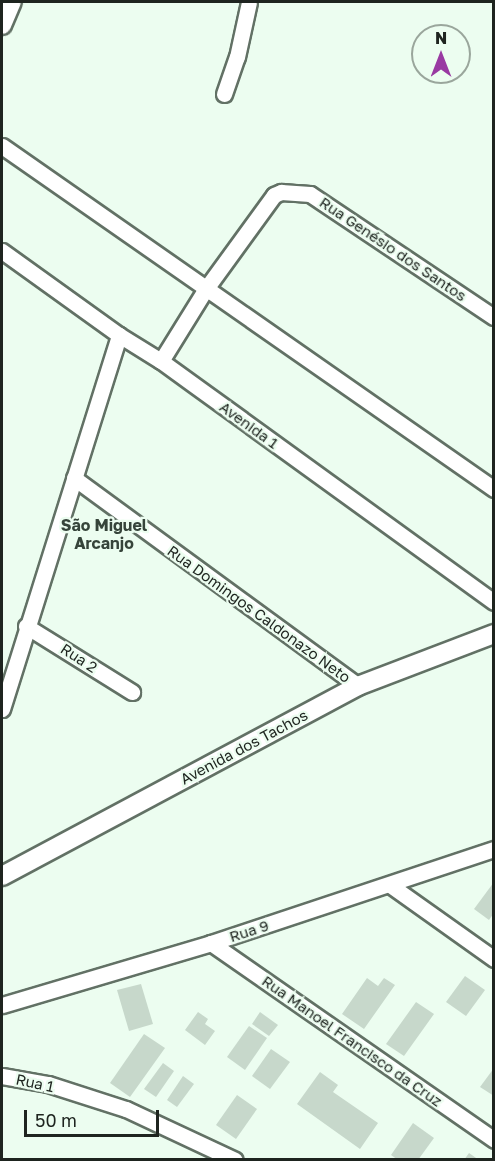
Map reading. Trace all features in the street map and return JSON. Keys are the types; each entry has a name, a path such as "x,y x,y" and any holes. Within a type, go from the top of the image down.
{"street":[{"path":"2,26 12,2"},
{"path":"224,94 237,57 249,2"},
{"path":"2,146 205,290 494,489"},
{"name":"Rua Genésio dos Santos","path":"161,361 205,290 274,195 281,192 310,194 494,317"},
{"name":"Avenida 1","path":"2,251 119,335 161,361 494,602"},
{"path":"2,709 26,626 119,335"},
{"name":"Rua Domingos Caldonazo Neto","path":"74,478 358,686"},
{"name":"Rua 2","path":"26,626 132,692"},
{"name":"Avenida dos Tachos","path":"2,876 358,686 494,634"},
{"name":"Rua 9","path":"2,1005 211,943 494,849"},
{"path":"390,885 494,958"},
{"name":"Rua Manoel Francisco da Cruz","path":"211,943 494,1140"},
{"name":"Rua 1","path":"2,1076 48,1084 126,1109 235,1160"}],"building":[{"path":"494,882 494,913 489,920 474,909"},
{"path":"465,976 485,990 466,1016 446,1002"},
{"path":"367,978 378,986 384,978 395,985 364,1029 342,1014"},
{"path":"141,984 153,1024 129,1031 117,990"},
{"path":"416,1002 434,1014 404,1056 386,1044"},
{"path":"198,1012 208,1019 205,1024 215,1031 205,1045 185,1030"},
{"path":"260,1012 278,1025 269,1036 252,1024"},
{"path":"249,1026 267,1038 245,1070 227,1057"},
{"path":"144,1034 165,1048 130,1097 110,1083"},
{"path":"271,1049 290,1062 270,1089 252,1076"},
{"path":"163,1063 174,1071 156,1097 144,1089"},
{"path":"494,1068 494,1096 480,1087"},
{"path":"320,1072 338,1085 333,1092 378,1123 360,1149 297,1104"},
{"path":"183,1076 194,1084 177,1107 167,1100"},
{"path":"237,1095 257,1109 236,1139 216,1125"},
{"path":"413,1123 434,1138 418,1160 398,1160 391,1155"},
{"path":"469,1153 479,1160 464,1160"}],"district":[{"name":"São Miguel Arcanjo","path":"104,534"}]}
